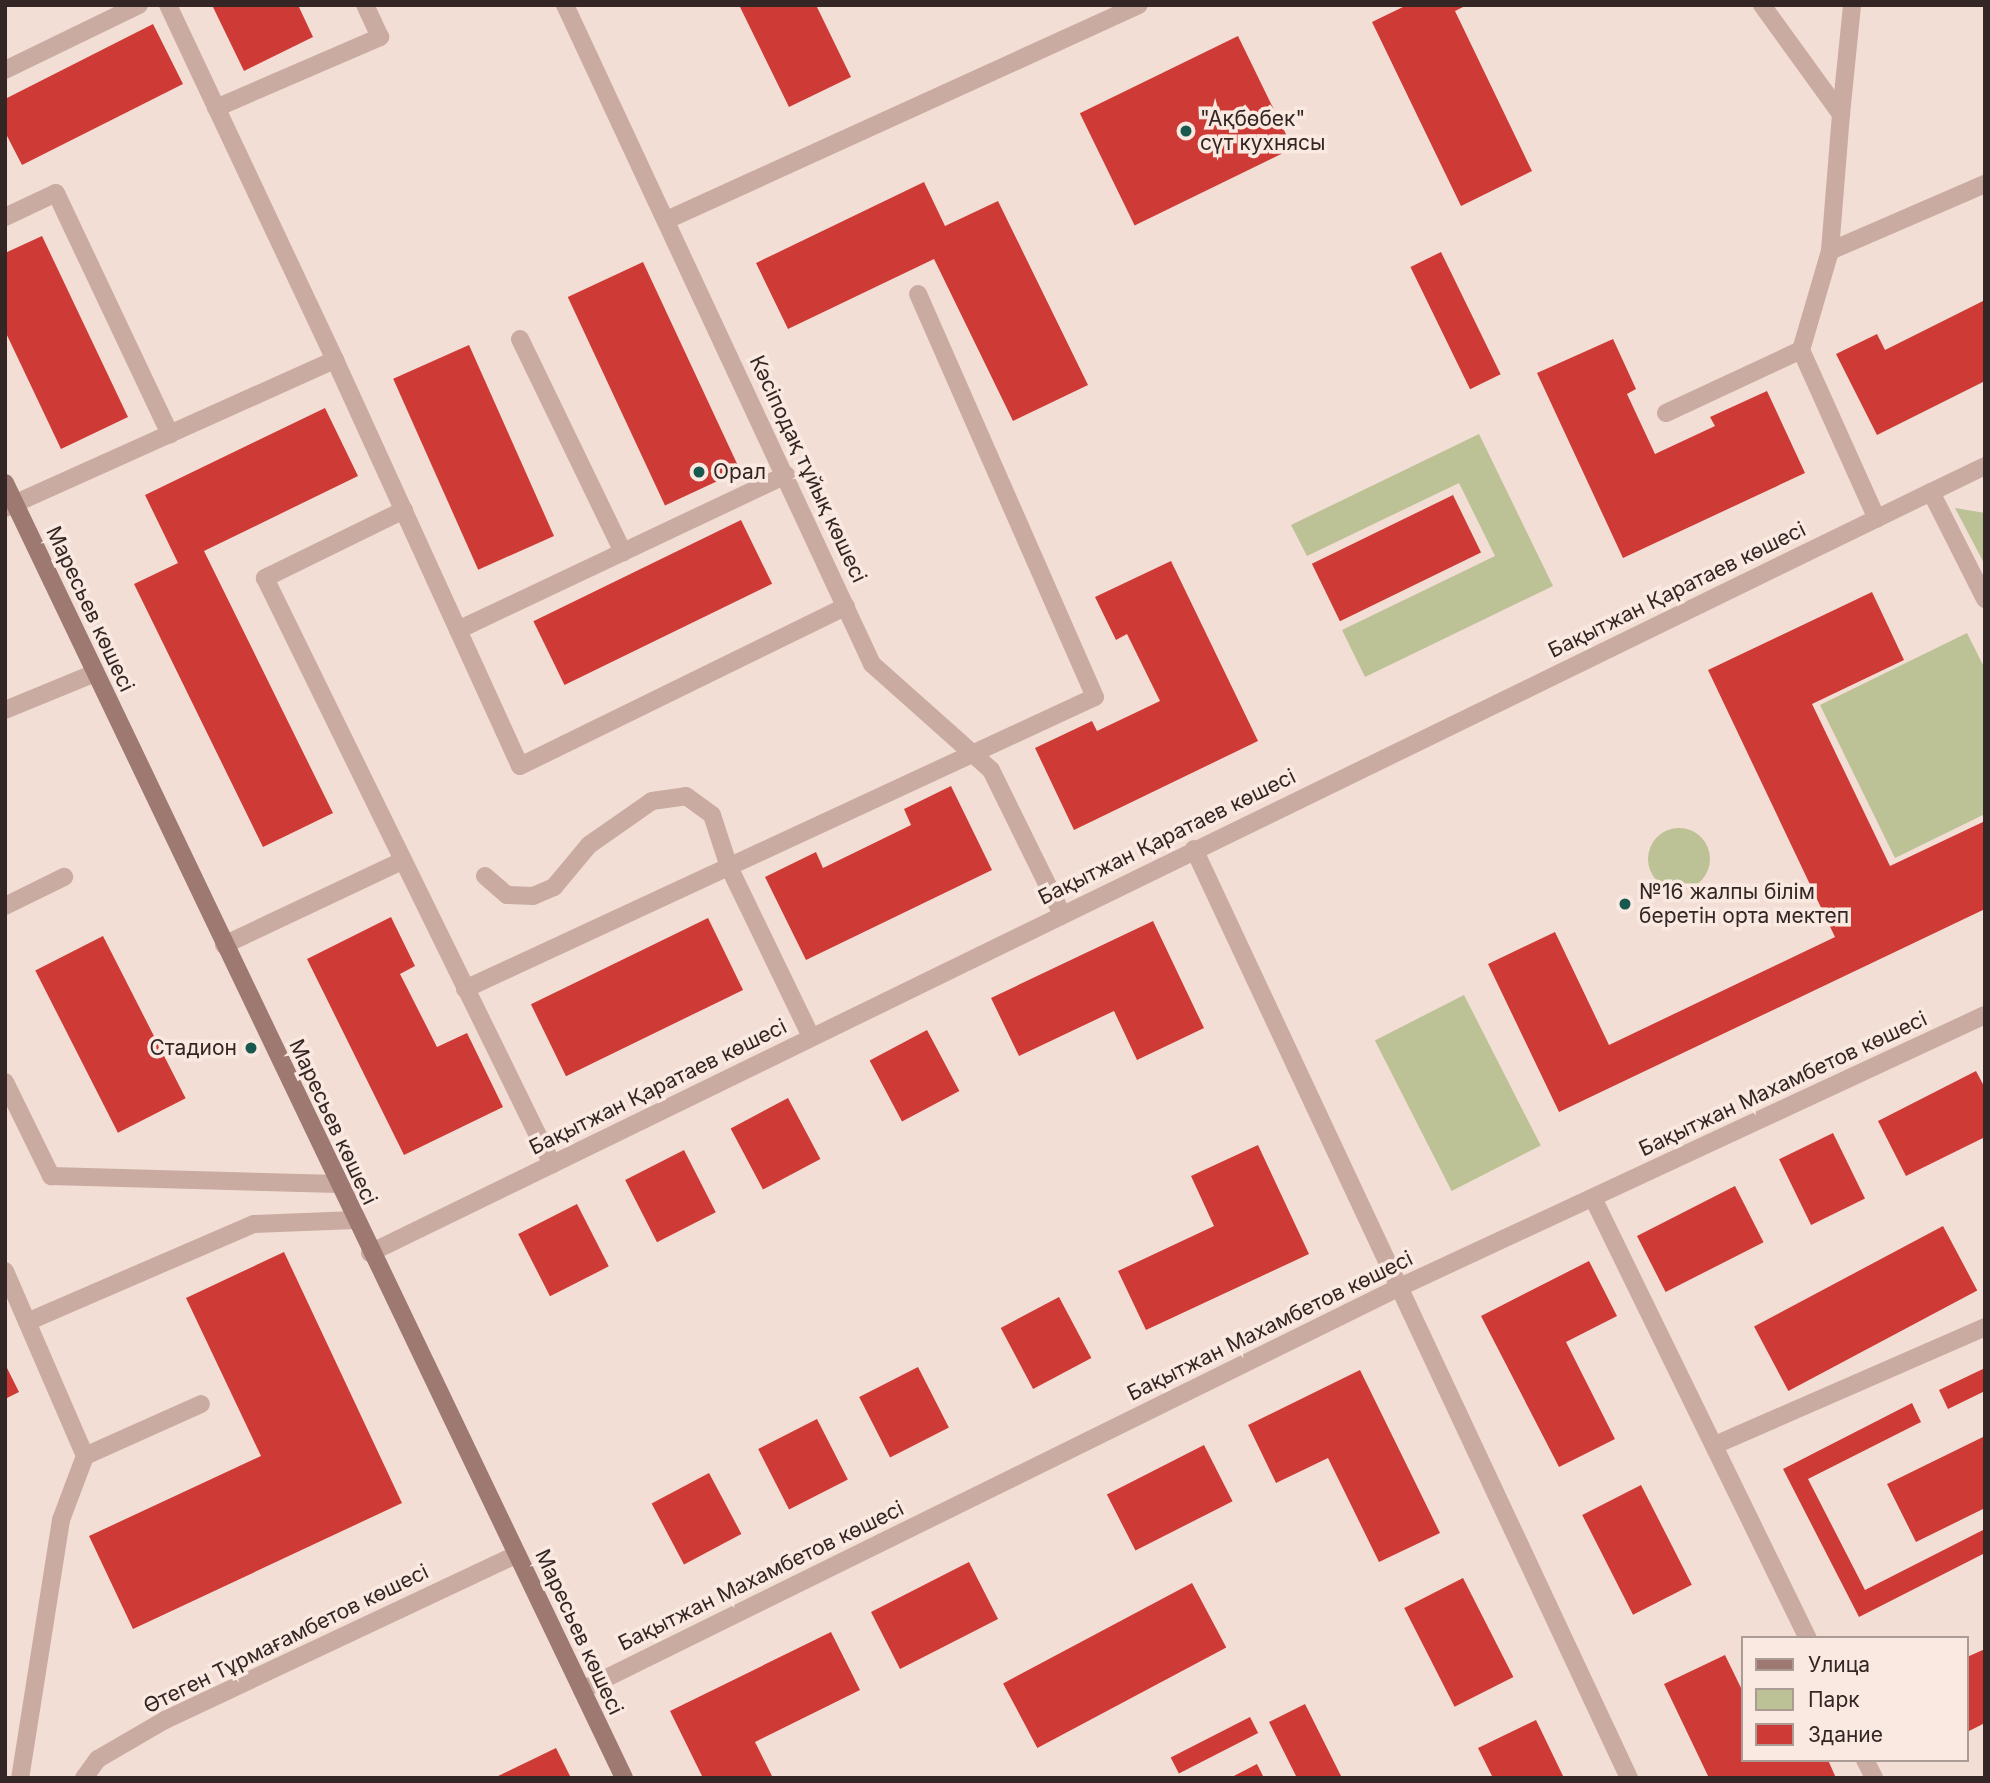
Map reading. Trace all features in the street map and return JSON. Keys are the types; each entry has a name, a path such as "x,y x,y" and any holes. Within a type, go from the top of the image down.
{"main road":[{"name":"Маресьев көшесі","path":"5,483 10,506 95,673 370,1253 624,1778"}],"street":[{"path":"5,70 139,5"},
{"path":"168,5 335,360 520,766 846,606"},
{"path":"216,108 380,37 365,5"},
{"name":"Кәсіподақ тұйық көшесі","path":"565,5 669,219 872,664 991,770 1062,914"},
{"path":"669,219 1139,5"},
{"path":"1762,5 1841,114"},
{"path":"1852,5 1830,251 1801,350 1877,519"},
{"path":"1830,251 1985,184"},
{"path":"5,218 56,193 170,434"},
{"path":"465,989 1095,697 918,294"},
{"path":"520,339 623,552"},
{"path":"1666,413 1801,350"},
{"path":"10,506 335,360"},
{"name":"Бақытжан Қаратаев көшесі","path":"370,1253 1194,849 1985,466"},
{"path":"458,630 786,475"},
{"path":"1931,492 1985,599"},
{"path":"404,510 265,578 552,1164"},
{"path":"5,710 95,673"},
{"path":"485,876 507,895 533,896 554,887 589,845 652,801 686,796 712,815 729,867 811,1037"},
{"path":"1194,849 1629,1778"},
{"path":"225,945 402,861"},
{"path":"5,906 64,877"},
{"name":"Бақытжан Махамбетов көшесі","path":"582,1690 1400,1287 1985,1015"},
{"path":"5,1083 51,1176 338,1184"},
{"path":"1593,1198 1807,1636"},
{"path":"27,1322 254,1224 355,1220"},
{"path":"5,1271 85,1456 61,1520 20,1778"},
{"path":"1715,1445 1985,1327"},
{"path":"85,1456 201,1404"},
{"name":"Өтеген Тұрмағамбетов көшесі","path":"84,1778 98,1759 165,1720 517,1554"},
{"path":"1866,1762 1874,1778"}],"green space":[{"path":"1479,434 1553,586 1365,677 1342,630 1495,556 1459,483 1307,556 1291,525"},
{"path":"1955,508 1985,513 1985,565"},
{"path":"1967,633 1985,669 1985,814 1895,858 1820,705"},
{"path":"1679,828 1701,837 1710,859 1701,881 1679,890 1657,881 1648,859 1657,837"},
{"path":"1464,995 1541,1146 1452,1191 1375,1040"}],"building":[{"path":"212,5 298,5 313,37 244,71"},
{"path":"739,5 816,5 851,77 789,107"},
{"path":"1407,5 1467,5 1455,11 1532,171 1461,206 1372,22"},
{"path":"153,24 183,84 22,165 5,132 5,99"},
{"name":"\"Ақбөбек\" сүт кухнясы","path":"1238,36 1293,148 1135,226 1080,113"},
{"path":"924,182 945,226 998,201 1088,385 1013,421 934,259 788,329 756,263"},
{"path":"42,236 128,417 61,449 5,331 5,253"},
{"path":"1441,252 1501,374 1470,389 1410,267"},
{"path":"643,262 740,470 665,506 568,297"},
{"path":"1985,300 1985,381 1877,435 1836,354 1877,334 1885,350"},
{"path":"1613,339 1636,389 1627,394 1655,454 1715,426 1710,417 1767,391 1805,473 1623,558 1537,373"},
{"path":"469,345 554,536 478,570 393,379"},
{"path":"325,408 358,476 204,551 333,813 263,847 134,584 178,563 145,495"},
{"path":"1453,495 1481,553 1340,621 1312,564"},
{"path":"741,520 772,584 565,685 533,621"},
{"path":"1171,561 1258,741 1074,830 1035,748 1092,721 1097,731 1160,701 1127,634 1116,640 1095,597"},
{"path":"1872,592 1904,660 1812,704 1890,866 1985,821 1985,909 1559,1112 1488,964 1555,932 1609,1045 1835,937 1708,670"},
{"path":"951,786 992,870 806,960 765,877 816,852 823,868 911,825 904,809"},
{"path":"391,917 415,966 400,974 437,1047 467,1033 503,1107 404,1155 307,959"},
{"path":"708,918 743,990 566,1076 531,1004"},
{"path":"1153,921 1204,1028 1137,1060 1114,1011 1019,1056 991,998"},
{"path":"103,936 186,1098 118,1133 35,971"},
{"path":"927,1030 959,1091 902,1121 870,1061"},
{"path":"1976,1071 1985,1088 1985,1137 1906,1176 1878,1121"},
{"path":"788,1098 820,1159 763,1189 731,1129"},
{"path":"1833,1133 1865,1199 1811,1225 1779,1159"},
{"path":"1258,1145 1309,1254 1146,1330 1118,1271 1214,1226 1191,1176"},
{"path":"684,1150 716,1212 657,1242 625,1180"},
{"path":"1735,1186 1764,1242 1666,1292 1637,1236"},
{"path":"577,1204 609,1266 550,1296 518,1234"},
{"path":"1943,1226 1977,1290 1788,1391 1754,1326"},
{"path":"284,1252 402,1503 133,1629 89,1536 261,1456 186,1298"},
{"path":"1589,1261 1617,1316 1566,1342 1615,1439 1559,1467 1481,1316"},
{"path":"1059,1297 1091,1358 1033,1389 1001,1328"},
{"path":"5,1364 19,1392 5,1399"},
{"path":"918,1367 949,1428 890,1458 859,1397"},
{"path":"1985,1368 1985,1391 1948,1409 1939,1390"},
{"path":"1360,1370 1440,1533 1379,1562 1328,1458 1276,1483 1248,1425"},
{"path":"1912,1403 1921,1422 1808,1479 1865,1590 1985,1529 1985,1553 1859,1617 1783,1469"},
{"path":"817,1419 848,1480 789,1510 758,1449"},
{"path":"1985,1436 1985,1508 1916,1542 1887,1484"},
{"path":"1204,1445 1233,1501 1135,1551 1107,1494"},
{"path":"709,1473 741,1534 684,1564 652,1504"},
{"path":"1641,1485 1692,1585 1633,1615 1582,1515"},
{"path":"969,1562 998,1619 900,1669 871,1612"},
{"path":"1463,1578 1513,1677 1455,1707 1404,1608"},
{"path":"1192,1583 1226,1647 1037,1748 1003,1683"},
{"path":"831,1632 860,1690 755,1742 773,1778 703,1778 670,1711"},
{"path":"1985,1649 1985,1723 1969,1731 1969,1656"},
{"path":"1725,1655 1742,1690 1742,1762 1829,1762 1836,1778 1709,1778 1664,1684"},
{"path":"1305,1704 1342,1778 1297,1778 1269,1722"},
{"path":"1250,1717 1258,1733 1179,1773 1171,1757"},
{"path":"1536,1720 1564,1778 1493,1778 1478,1748"},
{"path":"556,1748 571,1778 494,1778"},
{"path":"1257,1764 1264,1778 1230,1778"}],"place":[{"name":"\"Ақбөбек\" сүт кухнясы","path":"1186,131"},
{"name":"Орал","path":"699,472"},
{"name":"№16 жалпы білім беретін орта мектеп","path":"1625,904"},
{"name":"Стадион","path":"251,1048"}]}
